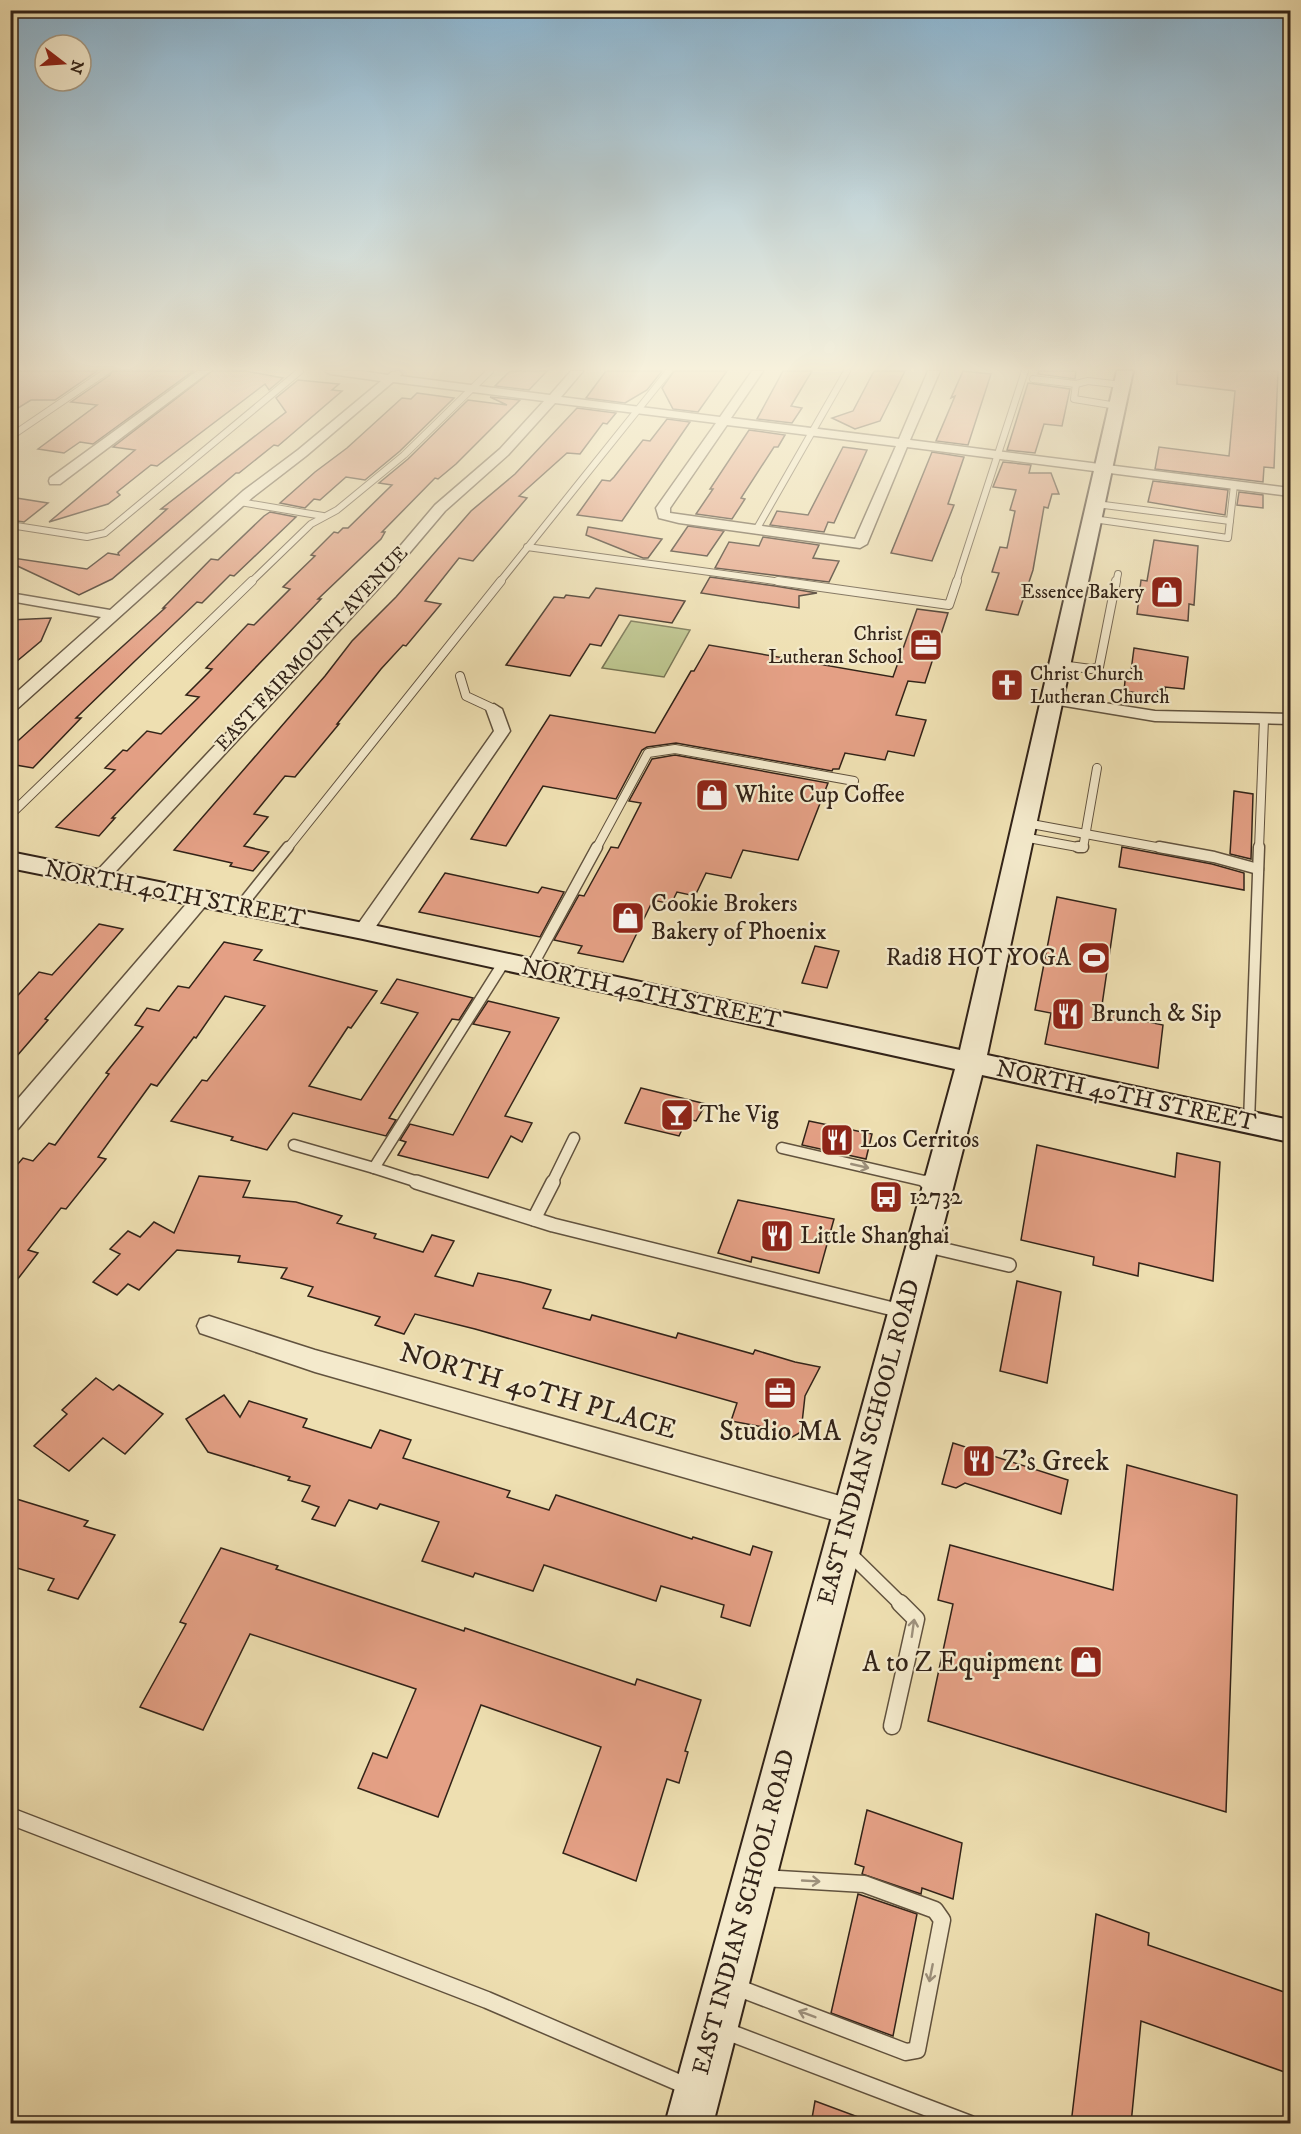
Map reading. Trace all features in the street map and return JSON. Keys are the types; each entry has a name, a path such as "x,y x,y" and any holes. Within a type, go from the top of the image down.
{"main road":[{"name":"EAST INDIAN SCHOOL ROAD","path":"693,2107 971,1063 1103,471"},
{"name":"NORTH 40TH STREET","path":"10,860 363,931 1290,1131"}],"street":[{"path":"56,482 71,471"},
{"path":"10,707 240,502 280,471"},
{"name":"EAST FAIRMOUNT AVENUE","path":"99,879 384,574 440,508 483,471"},
{"path":"689,471 663,508 664,515 860,544 892,471"},
{"path":"1116,471 1290,492"},
{"path":"10,597 113,615"},
{"path":"1053,700 1155,716 1290,719"},
{"path":"363,931 502,731 494,709"},
{"path":"10,1123 201,900"},
{"name":"NORTH 40TH PLACE","path":"209,1326 846,1528"}],"lane":[{"path":"10,525 87,537 105,533 180,471"},
{"path":"10,815 310,524 337,510 385,471"},
{"path":"240,907 588,471"},
{"path":"756,530 791,471"},
{"path":"526,547 948,605 992,471"},
{"path":"1094,511 1228,538 1234,485"},
{"path":"240,502 323,516"},
{"path":"1094,511 1230,521"},
{"path":"1061,665 1090,669 1099,667 1118,574"},
{"path":"460,676 466,696 494,709"},
{"path":"1249,1122 1264,719"},
{"path":"531,968 648,753 675,749 854,781"},
{"path":"1024,830 1083,848 1097,768"},
{"path":"1024,830 1085,834 1214,857 1258,869"},
{"path":"374,1168 504,962"},
{"path":"534,1219 574,1138"},
{"path":"294,1145 374,1168 553,1226 904,1312"},
{"path":"782,1148 938,1184"},
{"path":"922,1245 1009,1265"},
{"path":"846,1528 915,1619 892,1726"},
{"path":"10,1816 498,2004 693,2107"},
{"path":"725,1983 906,2052 917,2050 942,1920 935,1910 864,1884 753,1878"},
{"path":"714,2026 970,2124"}],"green space":[{"path":"631,621 690,630 664,677 602,668"}],"building":[{"path":"110,471 144,471 117,492 120,495 108,504 49,522"},
{"path":"211,471 242,471 236,473 112,579 79,595 11,563 13,558 87,569 108,553 119,555 118,553 167,509 161,509"},
{"path":"376,471 365,480 346,477 320,500 314,499 305,508 280,503 315,472"},
{"path":"394,471 448,471 438,479 435,478 382,532 385,532 381,539 318,599 321,599 112,818 115,818 99,836 56,827 115,770 105,768 123,750 127,751 147,731 161,734 199,697 186,695 212,669 206,668 248,624 254,625 290,589 283,587 315,556 311,555 334,532 338,533 343,528 348,528 392,485 379,483"},
{"path":"518,471 547,471 519,496 527,498 473,561 459,558 425,601 441,604 406,646 403,645 381,669 295,777 285,776 254,814 268,817 244,846 269,852 253,871 230,866 232,863 174,850 325,676 352,641 396,597 471,511"},
{"path":"619,471 657,471 622,521 577,515 602,480 610,481"},
{"path":"722,471 759,471 741,498 745,499 732,519 696,514 713,489 710,489"},
{"path":"831,471 858,471 834,523 828,522 824,532 770,525 777,511 808,515"},
{"path":"924,471 959,471 948,504 954,505 932,561 891,553"},
{"path":"1000,471 1030,471 1029,473 1051,473 1059,494 1052,494 1048,508 1044,507 1033,570 1018,615 986,610 999,573 992,572 1000,547 1007,548 1015,511 1010,510 1016,490 993,487"},
{"path":"1168,471 1264,471 1263,482"},
{"path":"1153,481 1228,490 1225,515 1148,502"},
{"path":"1239,492 1263,495 1263,508 1237,505"},
{"path":"10,497 48,503 24,522 10,520"},
{"path":"270,512 296,517 234,576 230,575 202,603 197,602 136,660 76,718 81,718 33,768 10,764 10,748 165,608 163,608 211,559 218,560"},
{"path":"688,526 724,531 707,556 671,551"},
{"path":"588,527 662,539 648,558 643,558 586,535"},
{"path":"763,537 819,545 813,558 839,561 829,582 715,568 729,542 759,546"},
{"path":"1154,540 1198,546 1194,605 1189,604 1188,621 1137,614 1141,580 1147,581"},
{"path":"710,577 817,593 799,596 799,608 701,593"},
{"path":"596,588 685,601 672,623 619,615 601,646 590,644 570,676 506,665 554,597 564,598 566,595 589,598"},
{"path":"917,609 948,613 925,683 908,681 896,715 926,720 914,756 888,751 885,760 845,753 839,769 832,771 676,743 647,747 642,750 616,799 543,786 506,846 471,839 550,715 655,733 709,645 893,677"},
{"path":"51,618 41,641 10,667 10,620"},
{"path":"1134,648 1188,657 1184,689 1165,687 1165,691 1158,690 1157,696 1124,691 1126,671 1131,671"},
{"path":"675,755 828,783 798,860 743,850 731,878 706,873 695,896 677,892 671,904 653,900 623,962 578,953 582,946 554,940 579,895 584,896 611,847 618,848 641,803 629,801 652,759"},
{"path":"1234,791 1253,794 1251,859 1230,854"},
{"path":"1122,847 1212,864 1244,873 1244,890 1119,867"},
{"path":"445,873 538,893 542,887 564,892 540,937 419,912"},
{"path":"1057,897 1116,909 1101,1012 1163,1025 1158,1068 1045,1044 1051,1013 1035,1010"},
{"path":"99,924 123,929 45,1019 48,1020 10,1064 10,1004 39,972 52,975"},
{"path":"224,942 262,950 254,960 377,991 351,1028 348,1027 309,1086 361,1100 418,1013 381,1003 397,979 473,998 459,1020 452,1019 389,1118 396,1120 386,1136 293,1113 267,1150 231,1140 233,1137 171,1121 202,1080 207,1081 265,1006 225,996 196,1038 194,1037 157,1086 151,1084 98,1157 106,1159 66,1209 61,1208 28,1250 38,1253 10,1289 10,1173 23,1158 33,1161 49,1143 55,1145 109,1074 106,1073 143,1027 135,1025 147,1008 159,1011 178,986 189,988"},
{"path":"815,946 839,951 827,988 802,983"},
{"path":"488,1001 559,1018 505,1116 532,1123 522,1142 511,1136 488,1178 398,1155 406,1142 400,1140 410,1124 453,1135 510,1032 473,1024"},
{"name":"The Vig","path":"641,1088 706,1104 696,1121 687,1119 679,1136 625,1123"},
{"name":"Los Cerritos","path":"809,1121 872,1134 866,1159 802,1145"},
{"path":"1037,1145 1175,1177 1177,1153 1220,1162 1213,1281 1139,1263 1138,1276 1093,1265 1094,1257 1021,1240"},
{"path":"199,1176 250,1181 243,1197 296,1202 342,1216 337,1223 376,1234 374,1238 423,1252 432,1235 454,1241 435,1276 473,1286 478,1273 520,1282 551,1290 543,1308 590,1320 592,1315 676,1338 678,1333 753,1354 755,1350 820,1367 805,1396 801,1432 787,1440 763,1427 731,1421 737,1403 475,1329 415,1314 404,1334 375,1325 380,1317 308,1296 313,1287 281,1278 287,1268 238,1262 240,1256 177,1250 139,1290 128,1284 117,1295 93,1282 120,1254 110,1249 128,1231 140,1237 154,1222 174,1233"},
{"name":"Little Shanghai","path":"738,1200 834,1219 819,1273 752,1257 751,1262 718,1253"},
{"path":"1017,1281 1061,1292 1047,1383 1000,1371"},
{"path":"96,1378 113,1390 119,1385 163,1414 125,1454 103,1438 69,1471 34,1446 67,1414 62,1410"},
{"path":"224,1395 240,1417 249,1401 307,1419 303,1427 371,1448 380,1430 411,1440 403,1458 510,1491 507,1497 549,1510 556,1495 692,1539 693,1537 750,1555 753,1546 772,1552 750,1626 721,1617 724,1605 661,1586 656,1601 544,1565 533,1591 475,1573 473,1577 422,1561 439,1522 380,1504 377,1509 349,1500 335,1526 312,1519 319,1507 302,1501 310,1486 288,1480 290,1477 208,1452 186,1419"},
{"name":"Z's Greek","path":"953,1443 1068,1480 1061,1514 965,1483 956,1488 942,1484"},
{"name":"A to Z Equipment","path":"1127,1465 1237,1495 1226,1812 928,1721 953,1604 938,1600 950,1545 1113,1590"},
{"path":"10,1497 88,1521 84,1526 115,1535 78,1599 48,1590 54,1579 10,1566"},
{"path":"221,1548 278,1566 276,1569 464,1631 465,1628 635,1685 637,1679 701,1700 685,1751 688,1752 679,1783 667,1779 636,1881 563,1853 601,1747 481,1705 438,1817 358,1788 373,1753 387,1758 416,1689 250,1634 203,1730 140,1707 186,1624 180,1622"},
{"path":"867,1810 962,1843 953,1899 922,1888 921,1894 862,1874 864,1867 855,1864"},
{"path":"858,1894 917,1914 893,2036 831,2013"},
{"path":"1096,1914 1149,1933 1148,1945 1290,1994 1290,2074 1141,2021 1131,2124 1071,2124"},
{"path":"815,2101 869,2121 869,2124 811,2124"}],"place":[{"name":"Essence Bakery","path":"1167,592"},
{"name":"Christ Lutheran School","path":"926,645"},
{"name":"Christ Church Lutheran Church","path":"1007,685"},
{"name":"White Cup Coffee","path":"712,795"},
{"name":"Cookie Brokers Bakery of Phoenix","path":"628,918"},
{"name":"Radi8 HOT YOGA","path":"1094,958"},
{"name":"Brunch & Sip","path":"1068,1014"},
{"name":"The Vig","path":"677,1115"},
{"name":"Los Cerritos","path":"837,1140"},
{"name":"12732","path":"886,1197"},
{"name":"Little Shanghai","path":"777,1236"},
{"name":"Studio MA","path":"780,1393"},
{"name":"Z's Greek","path":"979,1461"},
{"name":"A to Z Equipment","path":"1086,1662"}]}
